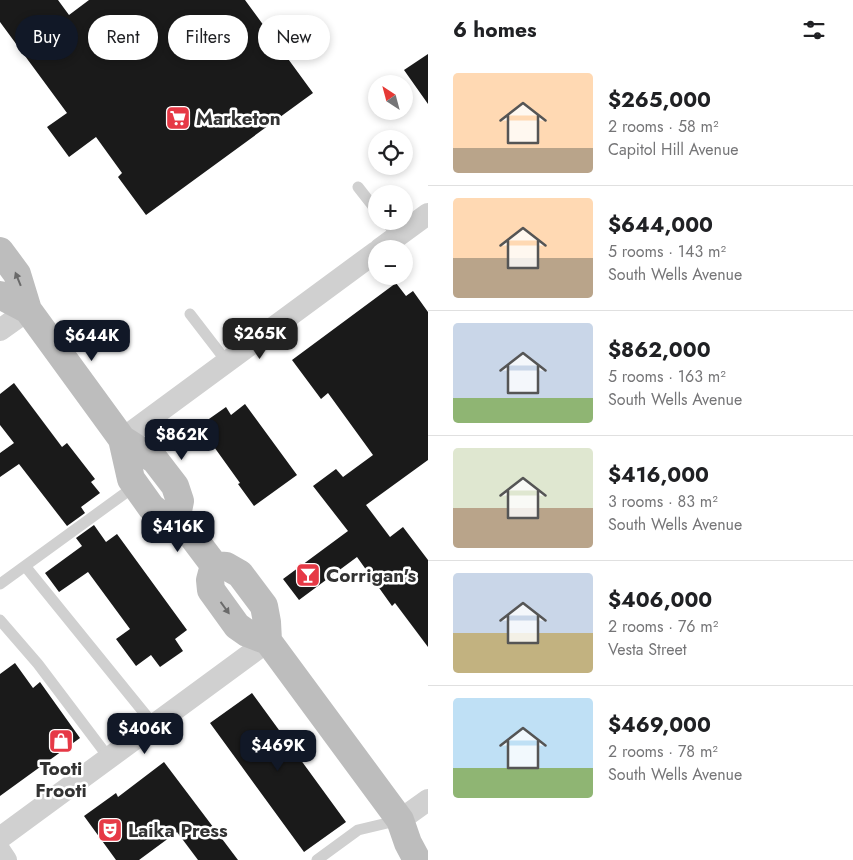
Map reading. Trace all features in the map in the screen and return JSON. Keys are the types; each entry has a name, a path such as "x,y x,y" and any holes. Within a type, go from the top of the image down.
{"main road":[{"path":"0,251 17,274 28,310 122,439 155,460 175,486 180,501 177,516"},
{"path":"0,295 28,310"},
{"path":"122,439 131,480 151,507 160,514 177,516 214,565 226,566 240,574 264,606 268,641 400,820 408,843 417,860"},
{"path":"400,820 416,827 428,838"}],"street":[{"path":"388,235 428,214"},
{"path":"122,439 368,258"},
{"path":"0,330 28,310"},
{"path":"0,838 268,641"},
{"path":"400,820 428,800"},
{"path":"0,851 6,860"}],"lane":[{"path":"358,187 368,200"},
{"path":"190,314 227,362"},
{"path":"0,584 136,486"},
{"path":"25,566 154,725"},
{"path":"0,620 38,664 109,758"},
{"path":"317,860 358,830 400,820"}],"building":[{"path":"0,0 58,0 69,15 15,15 15,42 0,22"},
{"path":"89,0 245,0 258,18 258,60 289,60 313,93 146,215 118,177 122,173 96,137 69,157 47,127 67,113 28,60 78,60 78,15 69,15"},
{"path":"428,54 428,104 413,83 413,75 408,75 404,70"},
{"path":"393,285 398,285 406,296 413,291 428,312 428,460 366,505 390,537 403,527 428,560 428,647 395,603 392,606 357,557 299,600 283,579 348,531 313,486 336,469 343,477 373,455 328,393 321,399 292,360"},
{"path":"14,383 62,447 67,443 95,479 91,482 100,493 81,507 85,513 67,526 19,464 0,477 0,453 14,443 0,425 0,394"},
{"path":"245,404 297,475 254,506 199,426 226,407 231,415"},
{"path":"94,525 106,542 117,534 187,630 175,639 183,651 160,667 151,655 136,666 116,639 130,629 88,572 59,592 45,573 82,546 76,538"},
{"path":"15,663 33,688 40,682 80,738 0,796 0,674"},
{"path":"252,693 346,822 304,852 210,723"},
{"path":"164,762 238,860 198,860 177,832 139,860 116,860 84,816 116,793 118,797"}],"place":[{"name":"Marketon","path":"178,118"},
{"name":"Corrigan's","path":"308,575"},
{"name":"Tooti Frooti","path":"61,741"},
{"name":"Laika Press","path":"110,830"}]}
